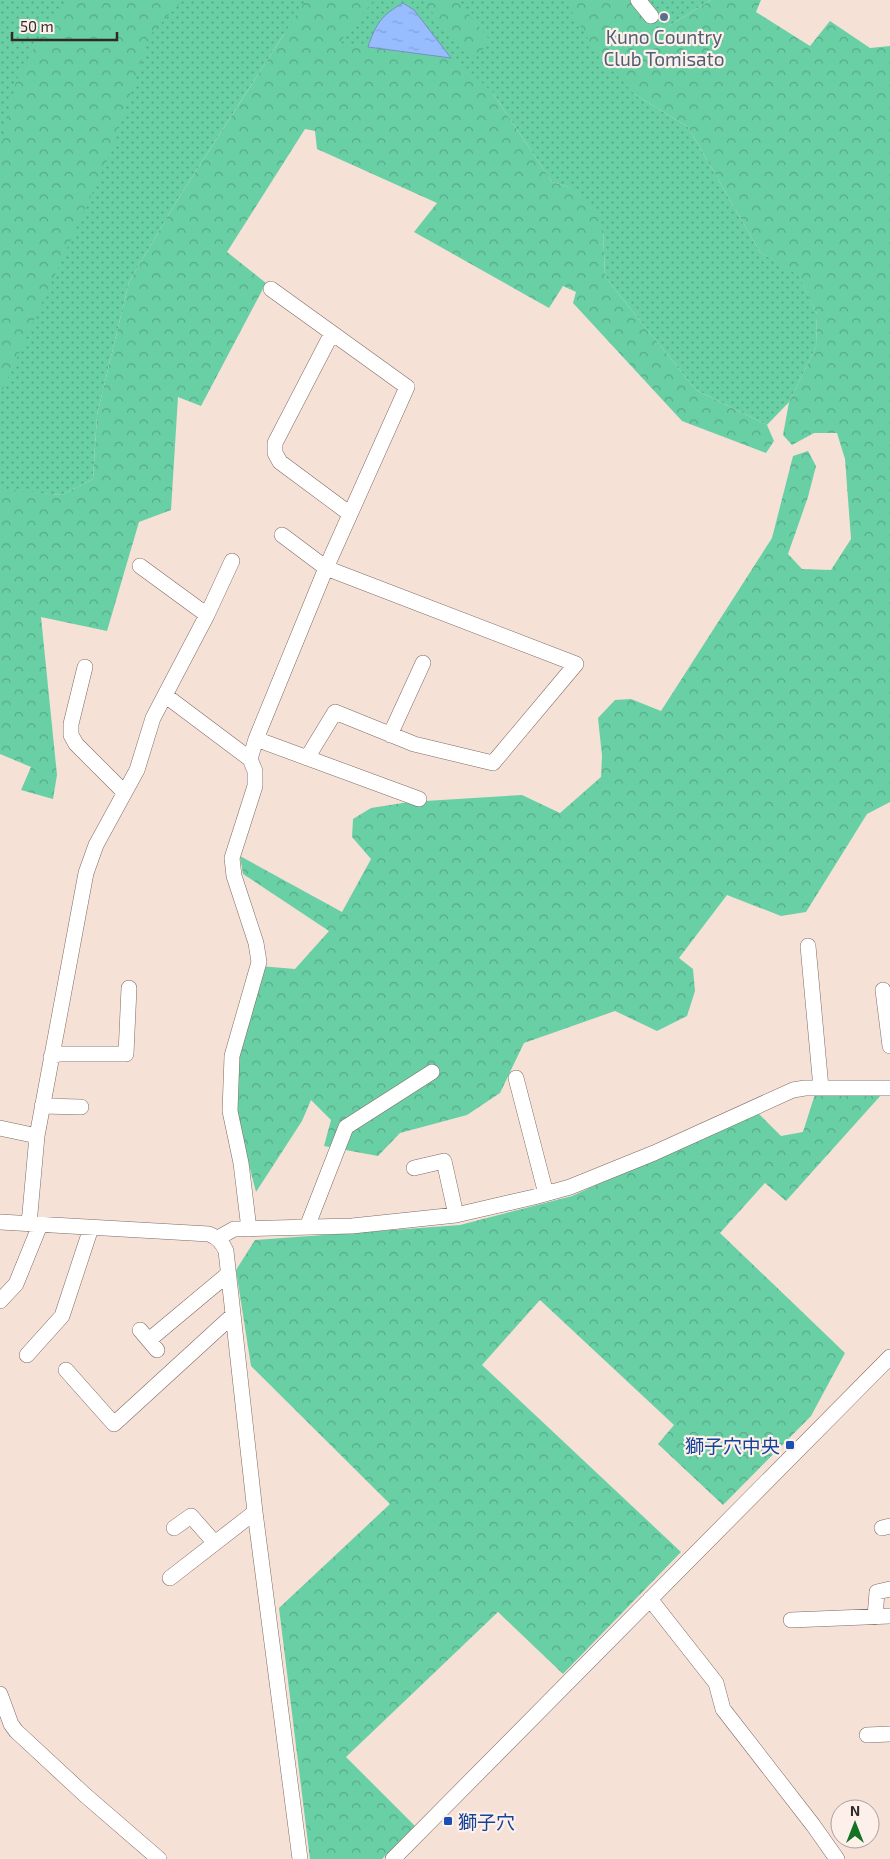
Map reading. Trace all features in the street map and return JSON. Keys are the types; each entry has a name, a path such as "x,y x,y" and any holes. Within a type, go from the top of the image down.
{"street":[{"path":"638,0 651,16"},
{"path":"250,759 256,739 326,568 407,388 271,289"},
{"path":"332,333 275,444 275,453 280,462 350,514"},
{"path":"282,535 326,568 576,664 493,764 414,744 334,712 307,758"},
{"path":"0,1301 16,1284 35,1224 37,1136 86,873 96,845 137,770 153,718 207,615 232,561"},
{"path":"140,566 207,615"},
{"path":"390,735 423,663"},
{"path":"84,667 71,724 71,735 76,744 124,792"},
{"path":"166,696 250,759 255,770 255,786 232,858 234,876 256,943 259,962 232,1056 230,1111 241,1163 249,1229"},
{"path":"256,739 419,799"},
{"path":"808,946 821,1088"},
{"path":"51,1056 58,1054 126,1054 129,988"},
{"path":"883,990 890,1046"},
{"path":"307,1227 346,1127 432,1072"},
{"path":"516,1078 546,1194"},
{"path":"218,1238 234,1229 352,1226 456,1215 546,1194 570,1186 654,1153 794,1090 890,1088"},
{"path":"42,1106 81,1107"},
{"path":"0,1128 37,1136"},
{"path":"414,1168 444,1161 456,1215"},
{"path":"0,1222 209,1234 218,1238 226,1251 255,1512 300,1859"},
{"path":"27,1355 62,1316 91,1228"},
{"path":"149,1340 228,1274"},
{"path":"66,1370 114,1424 232,1316"},
{"path":"393,1859 890,1356"},
{"path":"170,1578 255,1512"},
{"path":"174,1528 190,1516 214,1542"},
{"path":"875,1617 877,1592 890,1589"},
{"path":"650,1599 716,1683 723,1709 837,1859"},
{"path":"791,1620 890,1616"},
{"path":"0,1694 11,1724 16,1731 92,1802 159,1859"},
{"path":"867,1735 890,1734"}],"green space":[{"name":"Kuno Country Club Tomisato","path":"0,0 711,0 656,34 634,94 688,127 760,252 799,275 817,314 816,347 789,402 767,425 696,390 605,277 603,230 569,187 552,182 492,92 339,43 284,34 178,199 129,282 97,415 93,479 62,495 0,490"},
{"path":"67,0 183,0 150,35 111,152 0,395 0,151 16,81 43,31"},
{"path":"306,0 374,0 339,43 457,59 492,92 552,182 569,187 595,207 603,230 605,277 696,390 767,425 774,441 766,453 682,421 573,303 576,292 563,286 549,308 414,232 437,203 317,149 315,131 305,129 227,252 266,283 201,406 178,397 171,510 139,522 107,631 41,617 57,775 53,799 21,790 31,767 0,754 0,486 3,489 62,495 93,479 97,415 129,282 178,199"},
{"path":"422,0 457,0 489,39 485,48 473,56 465,52"},
{"path":"565,0 631,0 656,34 711,0 761,0 756,12 810,46 830,21 870,48 890,46 890,802 867,814 806,912 781,916 727,895 679,958 693,969 695,991 687,1016 657,1031 615,1011 524,1043 500,1093 467,1115 400,1133 378,1156 324,1146 331,1120 311,1100 302,1121 256,1192 235,1111 234,1057 260,966 295,969 329,931 243,874 240,856 342,912 371,859 352,837 353,819 371,808 409,802 522,795 560,813 601,777 602,756 598,718 615,700 631,699 661,711 772,538 793,456 808,451 816,466 808,497 788,554 802,569 831,570 851,539 845,459 837,433 814,433 792,445 783,435 789,402 816,347 817,314 799,276 760,252 688,127 634,94 593,47"},
{"path":"815,1094 882,1094 786,1201 765,1183 720,1233 845,1353 811,1416 723,1505 658,1444 674,1425 540,1300 482,1365 681,1552 563,1674 498,1612 346,1757 415,1826 382,1859 310,1859 279,1608 390,1504 251,1366 236,1270 255,1240 460,1225 572,1196 757,1112 781,1136 803,1132"}],"water":[{"path":"403,3 414,10 451,58 368,47 377,26 385,16"}],"place":[{"name":"Kuno Country Club Tomisato","path":"664,17"},
{"name":"獅子穴中央","path":"790,1445"},
{"name":"獅子穴","path":"448,1821"}]}
